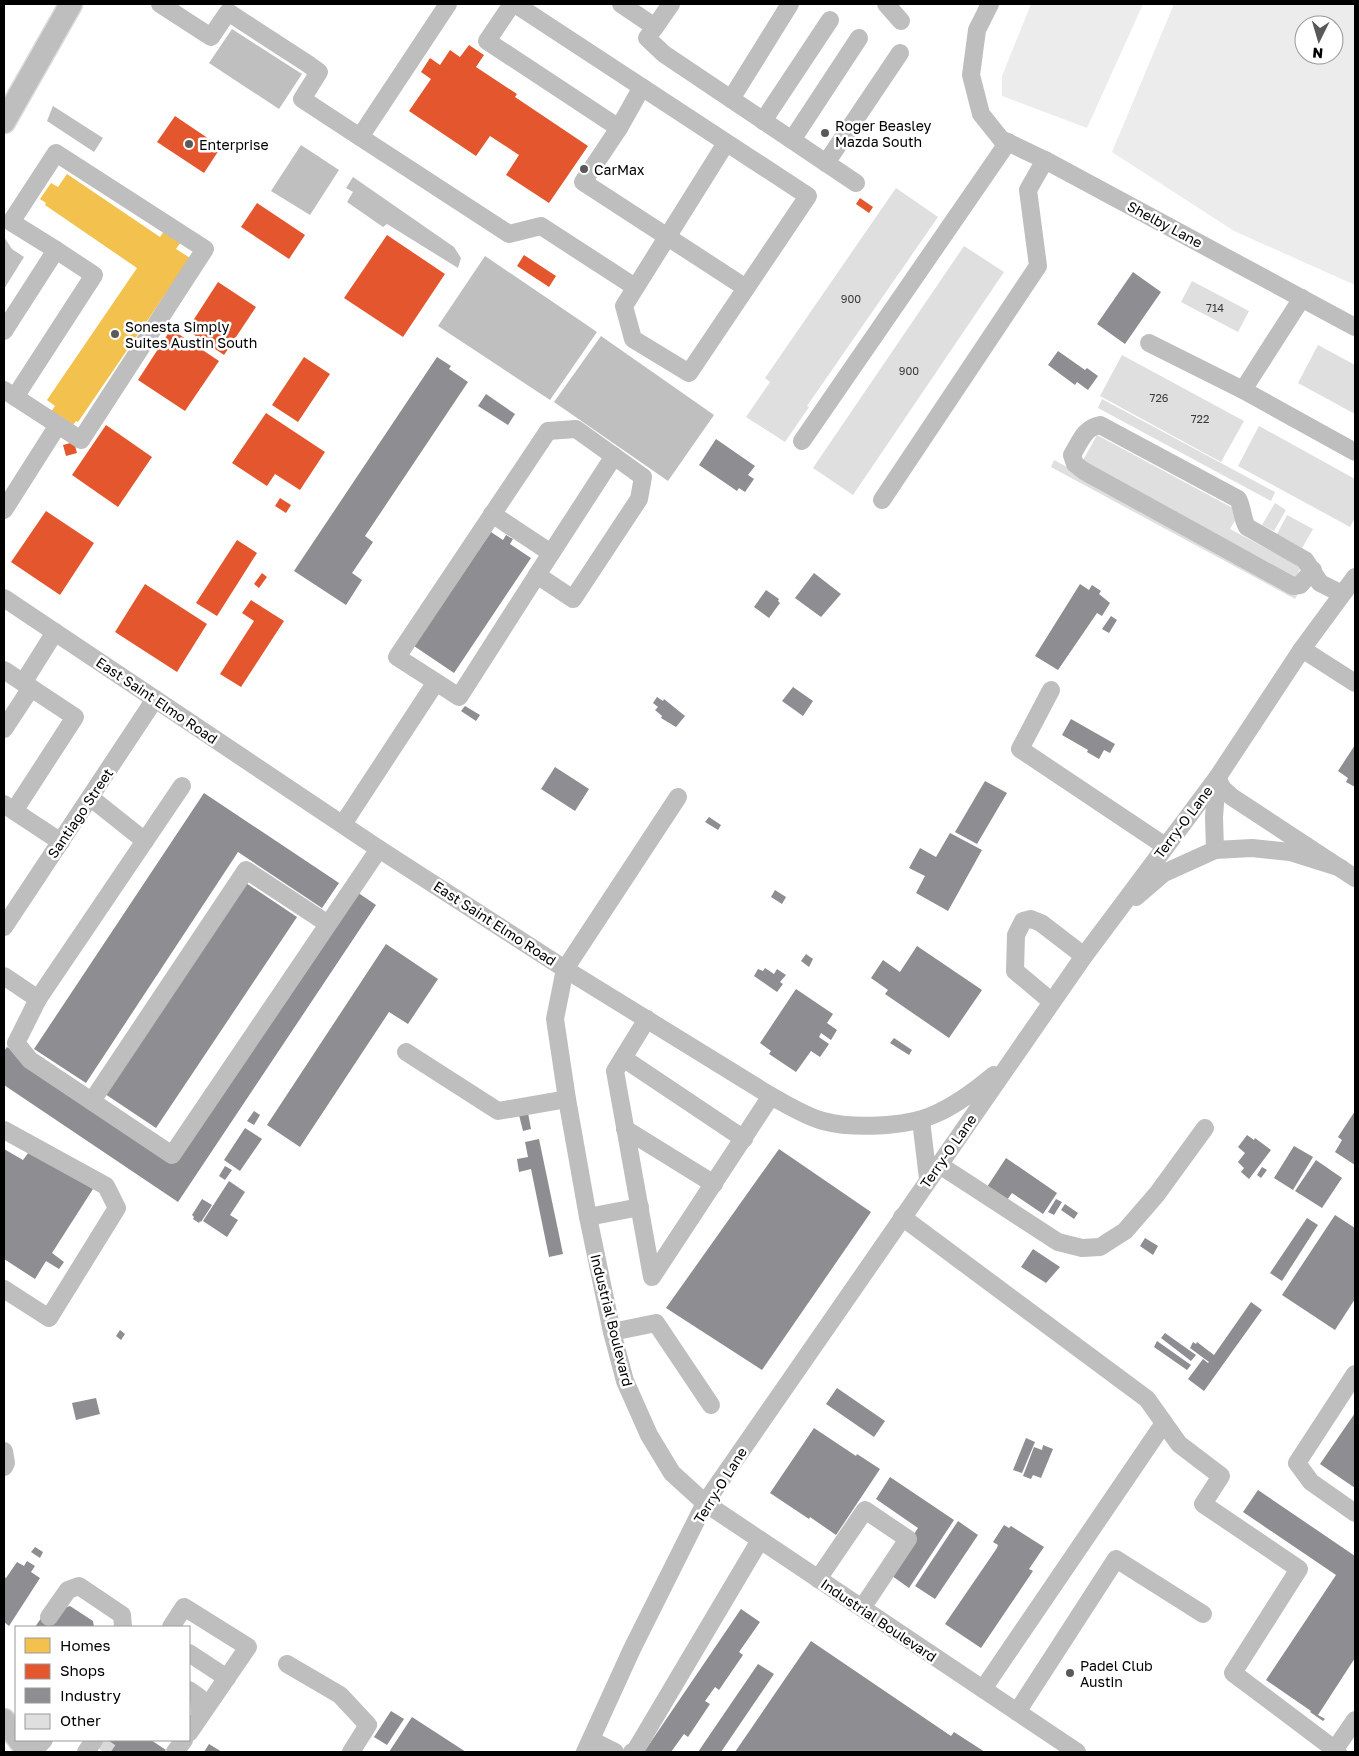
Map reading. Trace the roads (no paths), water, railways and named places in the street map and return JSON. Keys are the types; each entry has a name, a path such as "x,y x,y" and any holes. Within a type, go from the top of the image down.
{"main road":[{"path":"4,122 71,4"},
{"path":"4,1720 15,1735"},
{"path":"20,1741 31,1752"}],"street":[{"path":"160,4 211,38 228,12 320,72 302,98 509,234 541,226 635,287"},
{"path":"360,137 448,4"},
{"path":"619,128 488,41 514,4 808,196 689,373 633,338 624,306 726,143"},
{"path":"621,4 655,27"},
{"path":"670,4 647,38 664,54 856,183"},
{"path":"732,99 790,4"},
{"path":"886,4 902,21"},
{"name":"Shelby Lane","path":"990,4 977,30 971,76 981,114 1001,139 1046,160 1355,327"},
{"path":"763,121 830,20"},
{"path":"792,140 859,38"},
{"path":"826,163 900,53"},
{"path":"642,87 619,128 584,182 746,288"},
{"path":"802,441 1008,142"},
{"path":"56,153 205,249 81,440 9,394 94,275 11,222 56,153"},
{"path":"882,500 1038,266 1028,190 1046,160"},
{"path":"4,331 56,250"},
{"path":"1243,390 1302,298"},
{"path":"1149,343 1243,390 1355,452"},
{"path":"4,510 58,425"},
{"path":"1312,570 1300,584 1293,586 1084,470 1075,464 1072,455 1085,432 1092,426 1100,425 1238,499 1243,508 1243,520 1247,527 1305,560 1312,570 1320,584 1342,594"},
{"path":"537,575 573,599 639,499 643,477 614,456 576,430 548,431 397,657 459,697 551,553 614,456"},
{"path":"492,514 551,553"},
{"name":"Terry-O Lane","path":"588,1746 632,1650 705,1504 938,1164 1114,914 1217,778 1302,649 1355,577"},
{"name":"East Saint Elmo Road","path":"4,598 379,849 565,969 772,1096 823,1121 866,1126 921,1120 934,1115 965,1097 983,1085 1010,1062"},
{"path":"4,729 55,632"},
{"path":"1302,649 1355,683"},
{"path":"4,670 75,717 9,807 61,842"},
{"path":"343,824 436,682"},
{"path":"1050,690 1020,749 1165,846"},
{"name":"Santiago Street","path":"4,927 155,699"},
{"path":"1216,850 1214,817 1217,778"},
{"path":"1217,778 1223,789 1232,797 1348,873"},
{"path":"182,786 38,999 16,1043 30,1060 172,1155 379,849"},
{"path":"565,969 678,797"},
{"path":"91,798 145,841"},
{"path":"1114,914 1164,873 1216,850 1252,848 1290,852 1348,873"},
{"path":"92,1101 246,870 328,924"},
{"path":"1052,1002 1015,971 1016,934 1023,921 1030,919 1041,923 1084,956"},
{"name":"Industrial Boulevard","path":"565,969 555,1019 566,1100 612,1332 625,1381 649,1435 672,1473 705,1504 1077,1752"},
{"path":"4,976 38,999"},
{"path":"647,1018 615,1071 652,1277 772,1096"},
{"path":"406,1052 498,1111 566,1100"},
{"path":"623,1058 744,1138"},
{"path":"921,1120 928,1180"},
{"path":"938,1164 1058,1242 1082,1248 1100,1247 1125,1231 1157,1194 1205,1128"},
{"path":"625,1129 714,1184"},
{"path":"4,1130 106,1186 117,1208 49,1318 4,1289"},
{"path":"588,1217 640,1207"},
{"path":"902,1217 1147,1398 1179,1444 1221,1476 1203,1504 1299,1569 1233,1673 1335,1751 1355,1720"},
{"path":"612,1332 656,1323 711,1405"},
{"path":"1355,1374 1298,1463 1311,1482 1355,1513"},
{"path":"983,1689 1164,1423"},
{"path":"4,1451 6,1463 4,1467"},
{"path":"818,1579 865,1510 908,1539 862,1608"},
{"path":"632,1752 645,1734 760,1540"},
{"path":"1017,1712 1116,1559 1203,1614"},
{"path":"49,1617 68,1590 79,1586 122,1615 124,1626"},
{"path":"172,1626 184,1607 248,1647 190,1731"},
{"path":"190,1654 226,1678"},
{"path":"288,1664 340,1695 368,1725 351,1752"},
{"path":"190,1691 199,1697 200,1716"},
{"path":"31,1752 43,1741"},
{"path":"176,1752 183,1741"},
{"path":"588,1746 615,1752"}],"tunnel":[{"path":"101,1750 107,1741"}],"place":[{"name":"Roger Beasley Mazda South","path":"825,133"},
{"name":"Enterprise","path":"189,144"},
{"name":"CarMax","path":"584,169"},
{"name":"Sonesta Simply Suites Austin South","path":"115,334"},
{"name":"Padel Club Austin","path":"1070,1673"}]}
